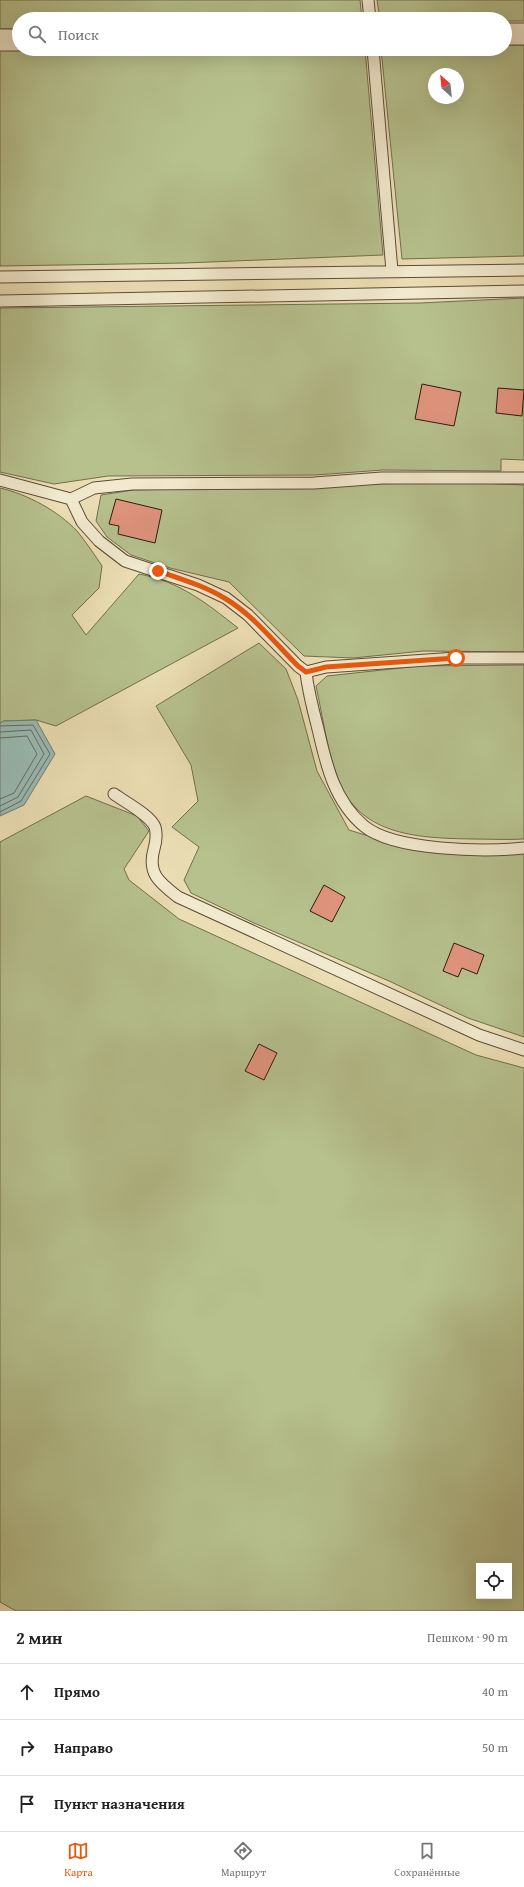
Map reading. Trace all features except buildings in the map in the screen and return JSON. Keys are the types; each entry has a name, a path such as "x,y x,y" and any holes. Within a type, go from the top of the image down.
{"street":[{"path":"512,34 524,34"},
{"path":"0,40 12,40"}],"lane":[{"path":"368,0 369,12"},
{"path":"374,56 392,271"},
{"path":"0,277 524,270"},
{"path":"0,301 524,291"},
{"path":"0,480 71,499 94,488 132,484 314,483 382,478 524,478"},
{"path":"71,499 82,522 99,541 125,561 198,585 226,598 248,615 298,666 306,672 308,690 332,783 348,810 364,827 385,837 410,844 446,848 524,848"},
{"path":"306,672 326,667 456,658 524,658"},
{"path":"114,794 149,819 155,827 156,838 152,854 152,870 159,882 178,897 480,1035 524,1050"}],"green space":[{"path":"0,0 360,0 361,12 12,12 12,29 0,29"},
{"path":"377,0 524,0 524,21 512,21 512,12 379,12"},
{"path":"512,45 524,45 524,256 402,259 382,56 512,56"},
{"path":"0,48 12,48 12,56 366,56 383,255 185,263 0,266"},
{"path":"524,298 524,460 501,459 501,471 383,470 315,475 108,476 54,484 0,472 0,308 420,303"},
{"path":"455,482 524,485 524,652 423,651 353,658 304,656 229,582 170,568 131,555 107,537 96,521 101,495 133,490"},
{"path":"0,488 21,494 42,504 61,517 77,531 102,566 99,588 72,615 86,635 139,574 168,582 180,588 204,602 238,628 56,726 36,720 4,721 0,723"},
{"path":"259,643 286,669 298,700 317,771 349,830 410,849 448,852 524,853 524,1037 468,1018 389,981 254,923 191,893 184,880 199,847 172,827 198,801 191,765 156,706"},
{"path":"524,665 524,839 453,839 414,835 395,831 378,824 362,814 349,800 339,781 331,758 316,686 327,676 419,666"},
{"path":"86,796 137,816 149,831 124,869 129,880 179,919 476,1055 524,1068 524,1611 16,1611 0,1602 0,842"}],"water":[{"path":"36,720 55,754 24,805 0,816 0,723 4,721"}],"route":[{"path":"158,571 198,585 226,598 248,615 298,666 306,672 326,667 456,658"}]}
